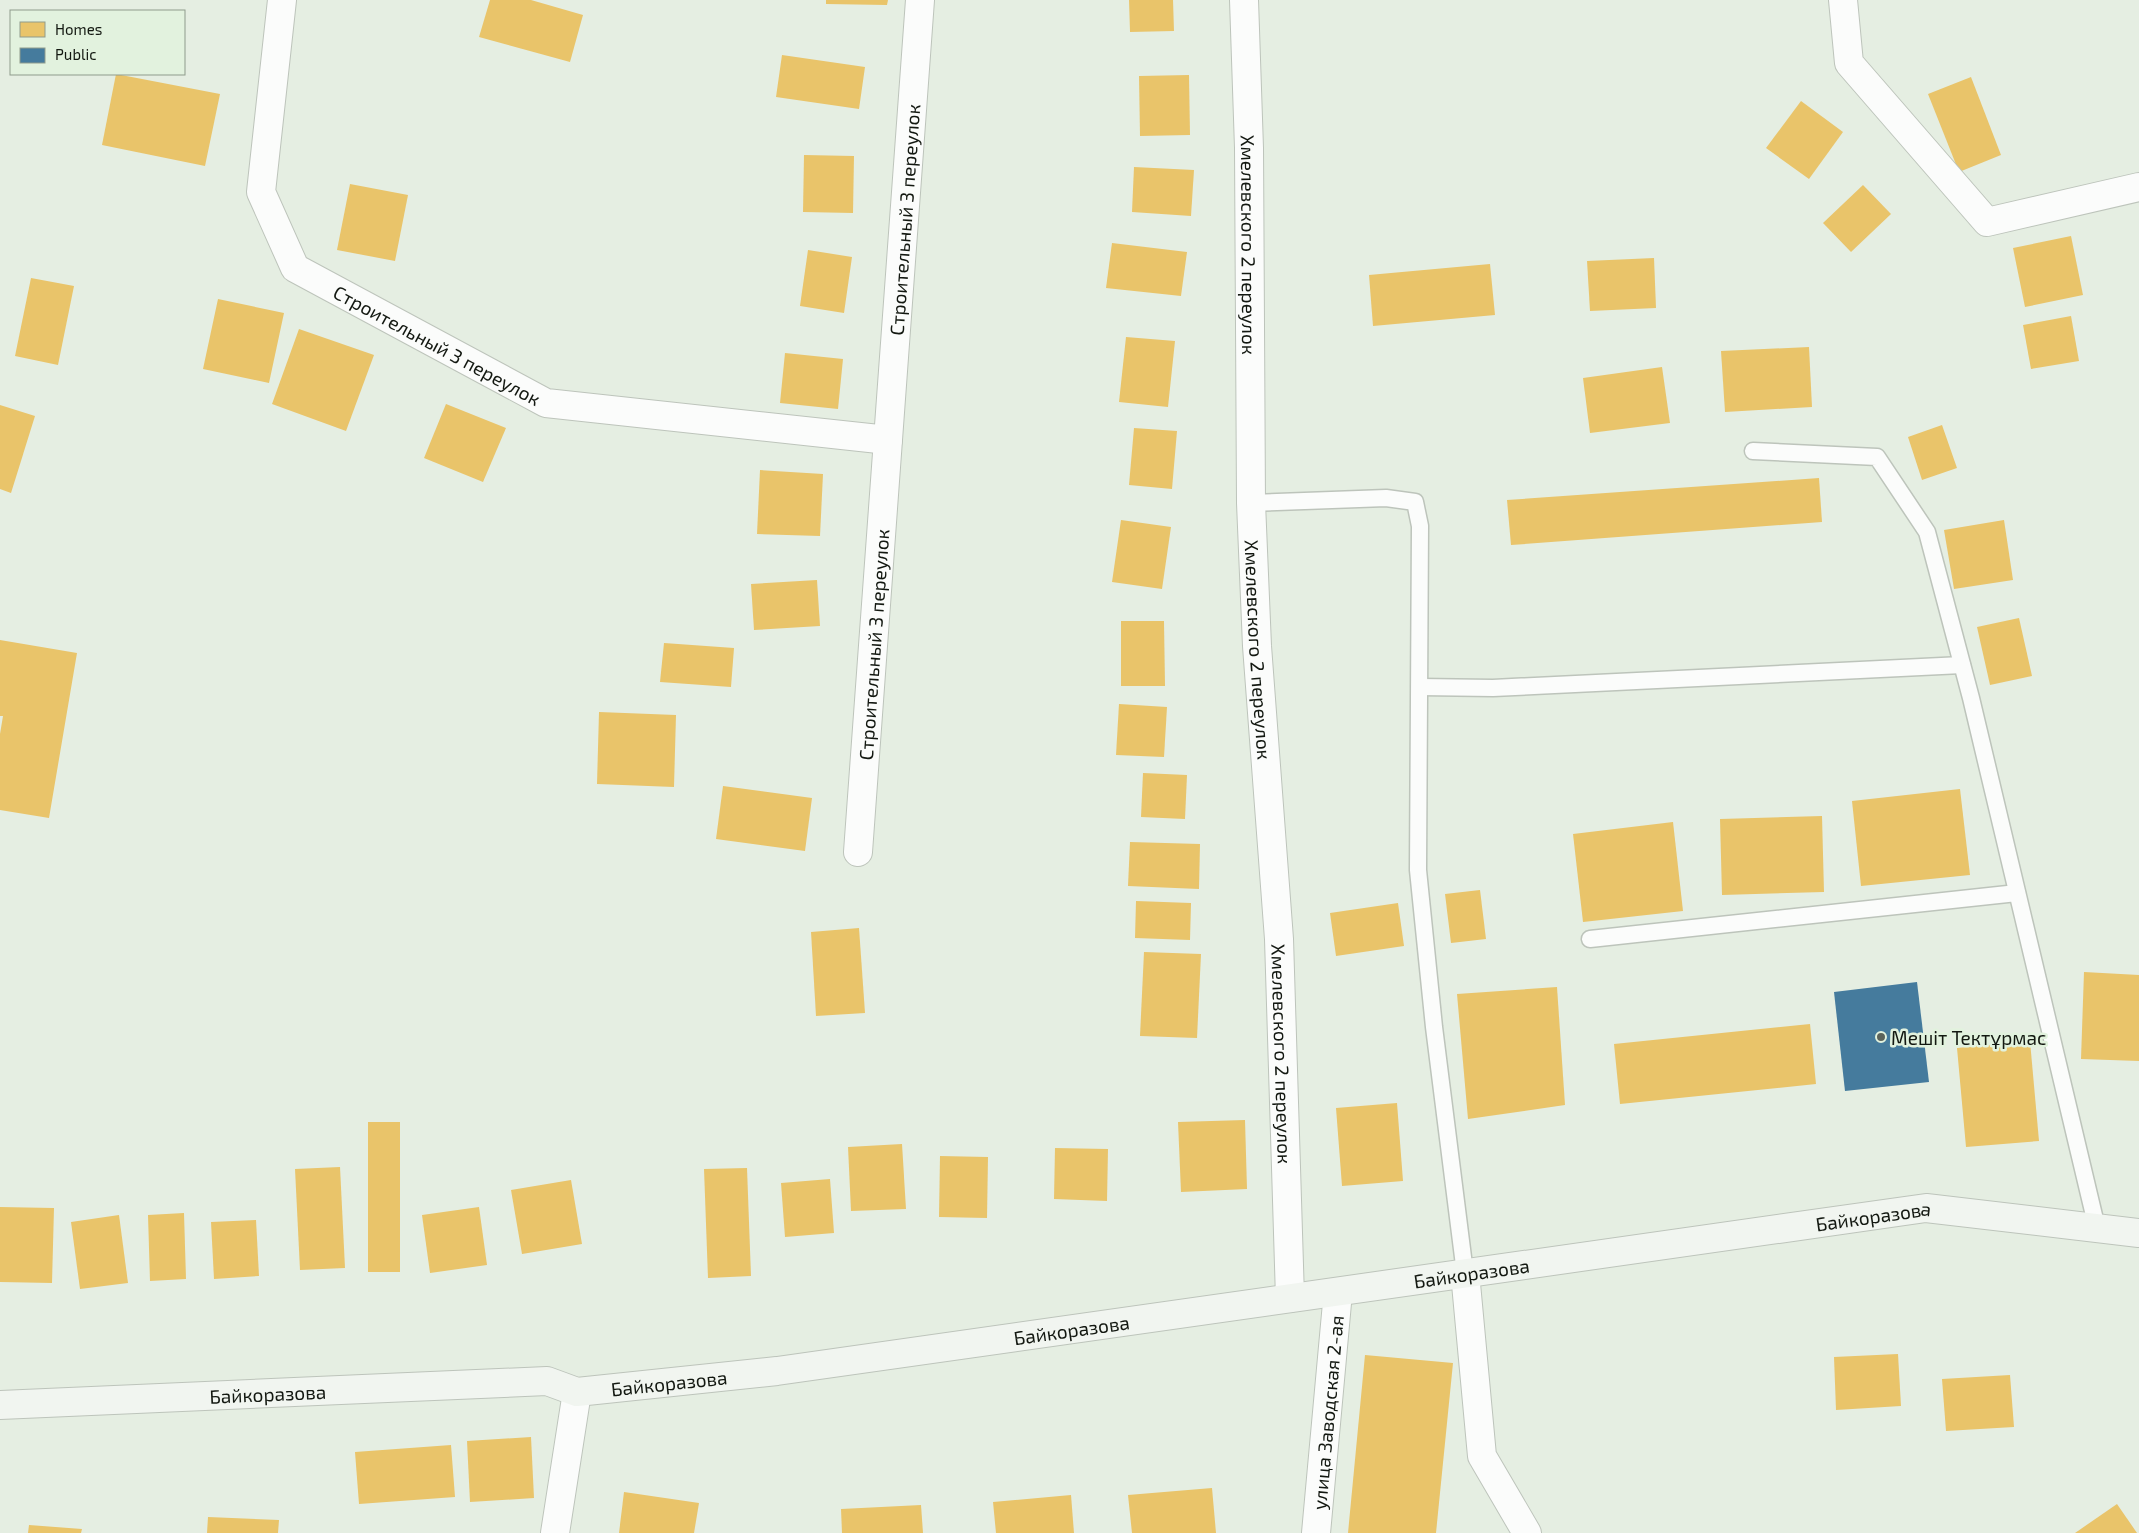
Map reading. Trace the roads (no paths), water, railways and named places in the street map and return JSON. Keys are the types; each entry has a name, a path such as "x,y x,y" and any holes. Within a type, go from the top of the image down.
{"street":[{"name":"Строительный 3 переулок","path":"282,0 261,192 295,268 546,403 888,440"},
{"name":"Строительный 3 переулок","path":"858,852 920,0"},
{"name":"Хмелевского 2 переулок","path":"1244,0 1249,148 1251,503 1257,646 1279,939 1290,1298"},
{"path":"1843,0 1849,63 1986,222 2139,187"},
{"name":"Байкоразова","path":"0,1405 547,1381 577,1392 777,1370 1926,1208 2139,1233"},
{"path":"1465,1273 1482,1456 1527,1533"},
{"name":"улица Заводская 2-ая","path":"1316,1533 1338,1292"},
{"path":"555,1533 577,1392"}],"lane":[{"path":"1753,452 1877,457 1927,532 1962,664 2097,1228"},
{"path":"1251,503 1386,498 1415,502 1420,526 1418,870 1434,1027 1465,1273"},
{"path":"1420,687 1494,688 1962,664"},
{"path":"1590,939 2017,893"}],"place":[{"name":"Мешіт Тектұрмас","path":"1881,1037"}]}
